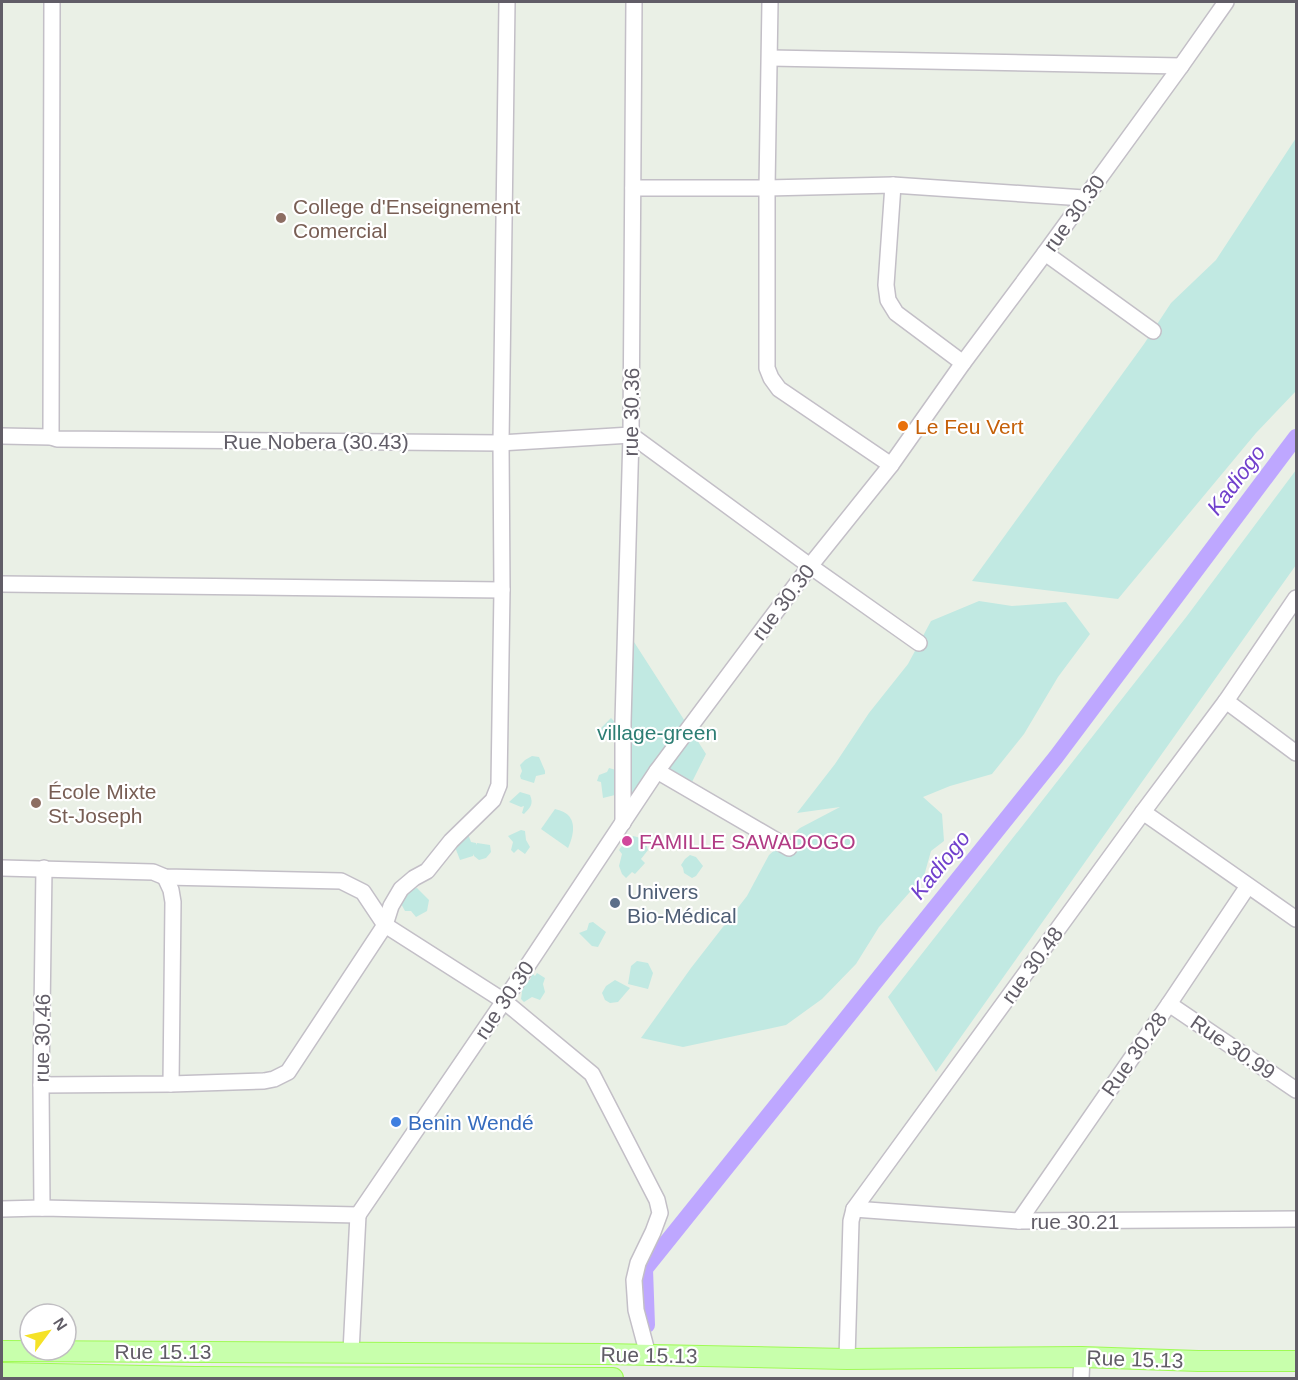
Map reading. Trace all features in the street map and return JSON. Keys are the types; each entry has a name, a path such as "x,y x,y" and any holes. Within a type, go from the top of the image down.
{"main road":[{"name":"Rue 15.13","path":"2,1351 351,1352 847,1359 1082,1357 1198,1361 1296,1361"},
{"path":"2,1373 195,1377 613,1378"}],"street":[{"path":"51,437 52,2"},
{"path":"41,1084 264,1081 288,1072 385,925 391,906 401,890 414,878 427,871 450,841 494,800 499,785 507,2"},
{"name":"rue 30.36","path":"623,823 623,722 631,435 634,2"},
{"path":"770,2 767,368 779,389 891,465"},
{"name":"rue 30.30","path":"358,1215 657,771 810,566 891,465 1226,2"},
{"path":"770,58 1181,66"},
{"path":"633,188 893,185 1084,198"},
{"path":"893,185 886,285 888,300 896,313 963,363"},
{"path":"1045,253 1153,330"},
{"path":"631,435 919,643"},
{"name":"Rue Nobera (30.43)","path":"2,436 57,439 501,443 631,435"},
{"path":"2,584 502,590"},
{"name":"rue 30.48","path":"847,1359 851,1221 855,1209 1226,701 1296,599"},
{"path":"1226,701 1296,753"},
{"path":"657,771 789,848"},
{"path":"1143,812 1296,919"},
{"path":"2,868 153,872 165,877 341,881 363,892 385,925 504,1001 592,1074 657,1200 660,1213 638,1263 634,1280 636,1310 648,1355"},
{"name":"rue 30.46","path":"42,1208 44,868"},
{"path":"165,877 173,902 171,1084"},
{"name":"Rue 30.28","path":"1019,1221 1248,886"},
{"name":"Rue 30.99","path":"1169,1004 1296,1090"},
{"path":"2,1209 358,1215 351,1352"},
{"name":"rue 30.21","path":"855,1209 1019,1221 1296,1219"},
{"path":"1081,1378 1082,1357"}],"green space":[{"path":"1296,138 1296,391 1256,433 1118,599 972,581 1144,344 1171,303 1216,260"},
{"path":"1296,470 1296,565 936,1072 888,997 1187,616"},
{"path":"979,601 1012,606 1066,602 1090,634 1058,677 1024,734 992,774 950,786 923,797 942,814 944,841 931,851 924,876 879,927 856,964 822,999 786,1025 683,1047 641,1038 691,968 747,896 769,855 800,828 840,807 797,813 835,764 869,713 908,664 931,621"},
{"name":"village-green","path":"634,642 706,754 690,786 655,762 627,802 628,648"},
{"path":"611,718 616,723 617,730 614,734 607,738 597,734 602,727"},
{"path":"532,756 539,757 545,771 545,774 536,776 534,783 521,779 520,776 522,771 520,765"},
{"path":"609,768 616,770 618,794 615,792 615,795 603,798 601,782 597,781 599,775 607,772"},
{"path":"520,792 530,795 532,801 524,814 522,813 524,806 509,802"},
{"path":"555,809 567,814 571,819 573,827 568,848 541,829"},
{"path":"521,830 525,831 530,847 525,854 518,849 514,853 511,850 513,842 508,836"},
{"path":"468,834 471,842 476,845 477,843 490,845 491,852 486,858 479,860 474,854 460,860 455,847"},
{"path":"633,836 644,840 648,850 641,859 645,863 635,874 632,872 626,878 619,866 622,854 619,850 624,843 629,844"},
{"path":"690,855 696,857 703,866 692,878 684,873 681,865"},
{"path":"417,888 429,900 427,911 416,917 411,911 405,911 399,900 406,890"},
{"path":"593,922 606,932 598,947 592,946 579,933 587,930 589,923"},
{"path":"637,961 648,963 653,973 648,989 628,984 631,966"},
{"path":"532,973 545,978 543,984 545,992 540,1000 532,997 524,1002 521,999 522,992 517,988 525,979 530,980"},
{"path":"615,980 630,988 618,1002 610,1003 605,1000 602,993 606,986"}],"waterway":[{"name":"Kadiogo","path":"647,1325 645,1269 1056,757 1296,437"}],"place":[{"name":"College d'Enseignement Comercial","path":"281,218"},
{"name":"Le Feu Vert","path":"903,426"},
{"name":"École Mixte St-Joseph","path":"36,803"},
{"name":"FAMILLE SAWADOGO","path":"627,841"},
{"name":"Univers Bio-Médical","path":"615,903"},
{"name":"Benin Wendé","path":"396,1122"}]}
